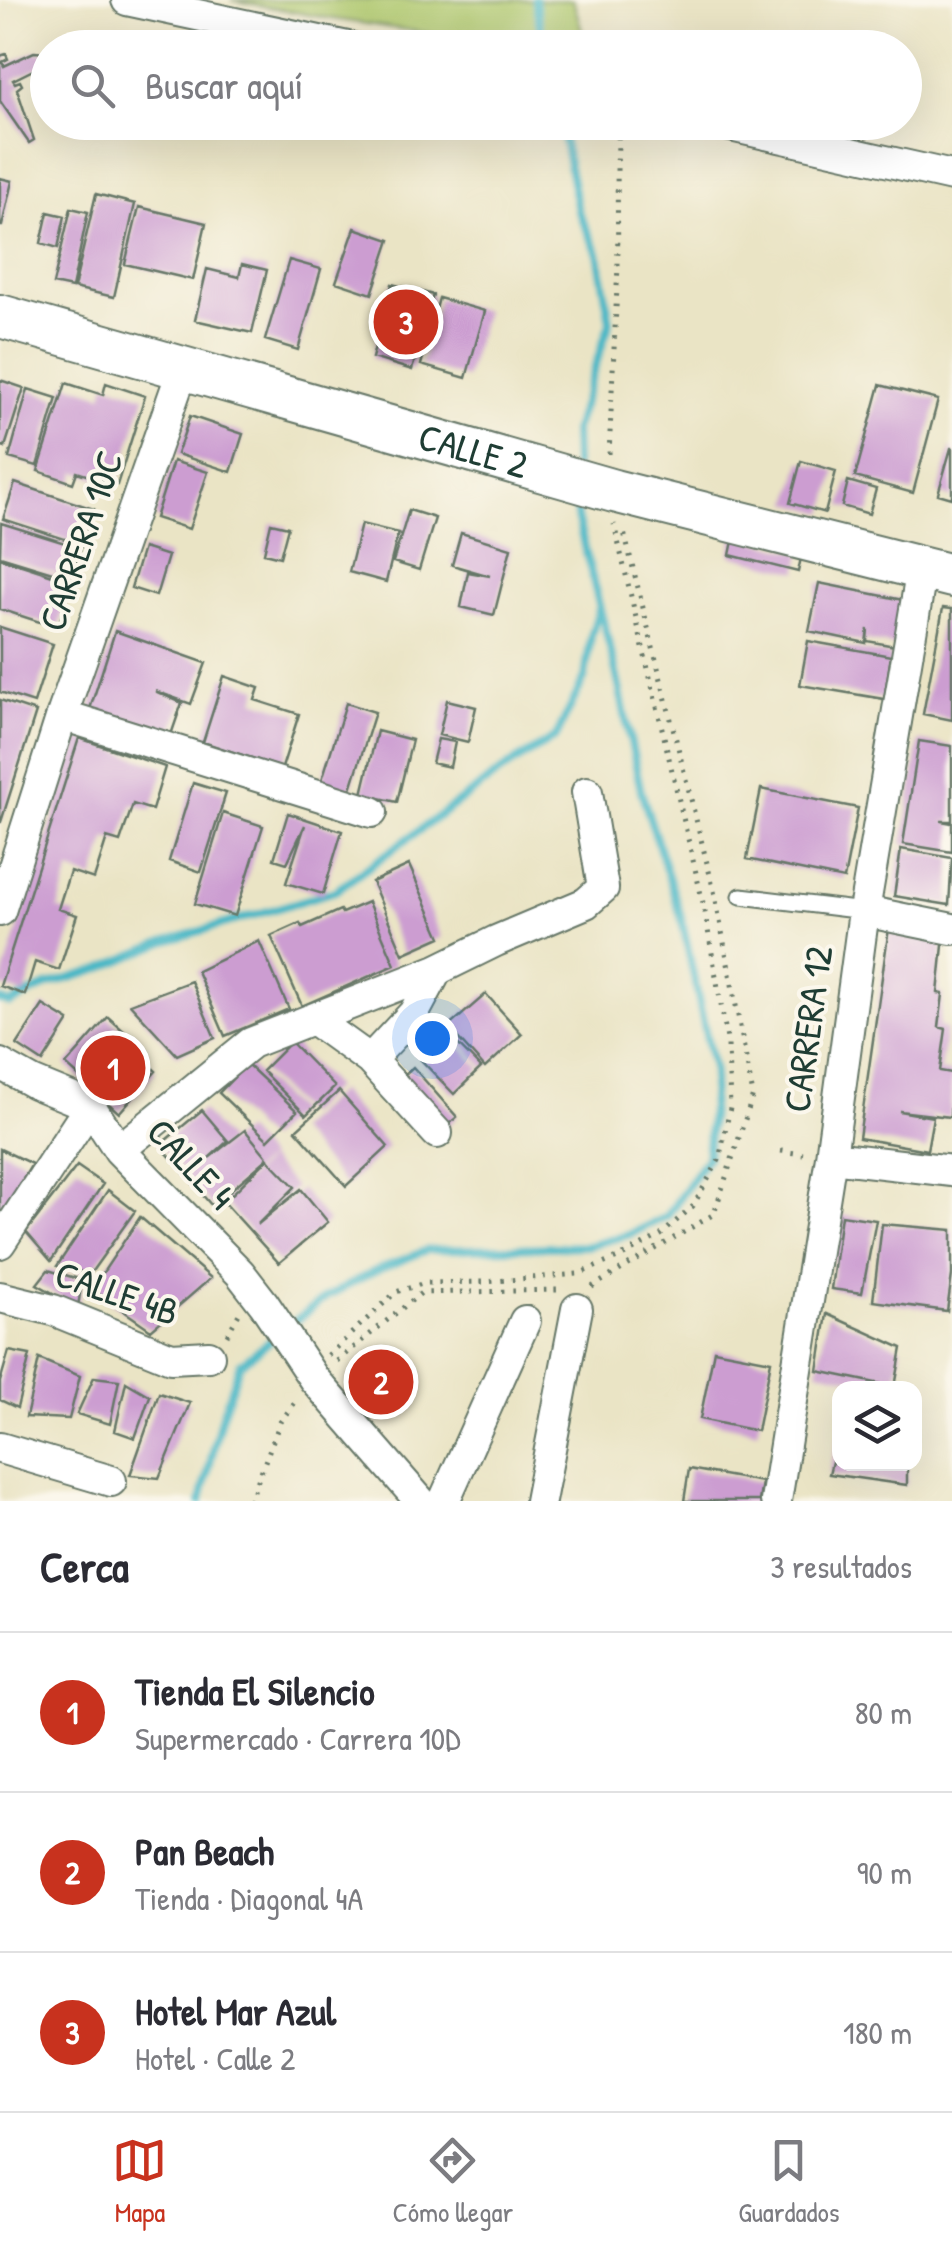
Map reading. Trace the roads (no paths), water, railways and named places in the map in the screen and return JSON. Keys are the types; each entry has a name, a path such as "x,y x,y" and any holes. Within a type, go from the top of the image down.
{"street":[{"path":"127,0 268,30"},
{"path":"793,140 952,176"},
{"name":"CALLE 2","path":"0,316 604,488 937,572"},
{"name":"CARRERA 10C","path":"0,912 62,715 184,368"},
{"name":"CARRERA 12","path":"776,1501 864,911 937,572"},
{"path":"62,715 372,812"},
{"path":"119,1150 251,1043 437,970 586,903 603,888 588,792"},
{"path":"864,911 952,929"},
{"path":"370,1060 414,1013 437,970"},
{"path":"313,1020 370,1060 437,1133"},
{"path":"0,1064 90,1106 0,1243"},
{"name":"CALLE 4","path":"90,1106 119,1150 240,1274 314,1379 420,1501"},
{"path":"830,1156 952,1171"},
{"path":"540,1501 579,1295"},
{"name":"CALLE 4B","path":"0,1297 54,1310 171,1358 209,1356"},
{"path":"444,1501 525,1321"},
{"path":"0,1448 112,1482"}],"lane":[{"path":"741,896 864,911"}],"waterway":[{"path":"535,0 541,30"},
{"path":"564,140 578,211 598,253 610,322 574,430 575,465"},
{"path":"289,1326 326,1297 427,1250 587,1246 628,1235 667,1216 707,1157 714,1073 681,916 641,791 577,517 576,494"},
{"path":"0,1000 10,1004 48,985 101,969 164,942 335,891 510,765 556,737 585,677 599,609"},
{"path":"201,1501 221,1418 240,1364 278,1335"}],"place":[{"name":"Hotel Mar Azul","path":"406,322"},
{"name":"Tienda El Silencio","path":"113,1068"},
{"name":"Pan Beach","path":"381,1382"}]}
